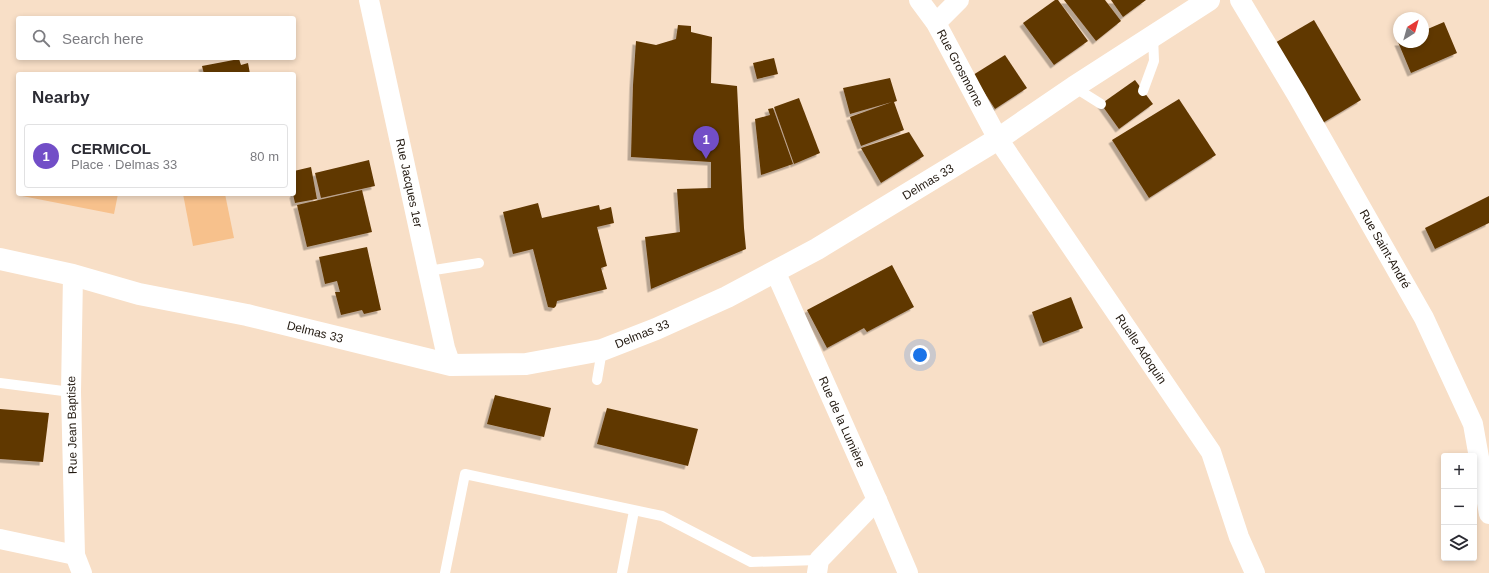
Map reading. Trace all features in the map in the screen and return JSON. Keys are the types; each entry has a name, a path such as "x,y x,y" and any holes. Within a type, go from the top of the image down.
{"main road":[{"name":"Delmas 33","path":"0,260 73,275 139,294 247,315 451,365 526,364 602,350 656,329 720,300 817,248 998,139 1074,87 1209,0"}],"street":[{"name":"Rue Jacques 1er","path":"369,0 445,348 451,365"},
{"name":"Rue Grosmorne","path":"919,0 936,23 998,139"},
{"path":"936,23 959,0"},
{"name":"Rue Saint-André","path":"1240,0 1298,94 1424,318 1473,424 1489,514"},
{"name":"Ruelle Adoquin","path":"998,139 1211,452 1239,537 1255,573"},
{"name":"Rue de la Lumière","path":"775,271 908,573"},
{"name":"Rue Jean Baptiste","path":"73,275 71,392 79,564"},
{"path":"818,567 877,500"},
{"path":"0,540 79,564"}],"lane":[{"path":"1143,91 1154,61 1153,36"},
{"path":"1074,87 1101,104"},
{"path":"428,271 478,263"},
{"path":"597,380 602,350"},
{"path":"0,383 71,392"},
{"path":"445,573 465,474 662,516 751,562 818,567"},
{"path":"622,573 634,511"}],"shaded area":[{"path":"22,196 118,196 114,214"},
{"path":"183,196 225,196 234,238 193,246"}],"building":[{"path":"1055,0 1058,0 1088,41 1054,65 1023,23"},
{"path":"1064,0 1105,0 1121,21 1096,41"},
{"path":"1111,0 1146,0 1123,17"},
{"path":"1314,20 1361,100 1321,124 1273,44"},
{"path":"1444,22 1457,53 1411,73 1401,48 1429,48 1429,28"},
{"path":"678,25 691,26 691,32 712,37 711,83 737,86 746,249 651,289 645,237 680,232 677,189 711,188 711,162 631,157 636,41 656,45 676,39"},
{"path":"1005,55 1027,88 995,109 973,75"},
{"path":"774,58 778,74 757,79 753,63"},
{"path":"239,60 241,65 248,63 250,72 204,72 202,66"},
{"path":"890,78 897,101 894,102 904,130 861,146 850,117 892,102 850,114 843,88"},
{"path":"1135,80 1153,104 1119,129 1101,104"},
{"path":"799,98 820,153 794,164 774,107"},
{"path":"1179,99 1216,155 1149,198 1112,140"},
{"path":"773,108 793,164 761,175 755,119 770,115 768,109"},
{"path":"909,132 924,156 881,183 861,148"},
{"path":"369,160 375,186 321,198 315,173"},
{"path":"311,167 317,199 295,203 293,196 296,196 296,171"},
{"path":"362,190 372,232 307,247 297,205"},
{"path":"1489,196 1489,223 1435,249 1425,228"},
{"path":"538,203 542,218 599,205 600,210 611,207 614,223 597,227 607,266 601,268 607,289 557,301 554,308 548,307 533,249 513,254 503,212"},
{"path":"367,247 381,310 364,314 362,310 341,315 335,292 340,292 337,281 325,284 319,257"},
{"path":"892,265 914,307 867,332 864,328 827,348 807,310"},
{"path":"1071,297 1083,328 1043,343 1032,312"},
{"path":"495,395 551,408 544,437 487,424"},
{"path":"607,408 698,429 688,466 597,444"},
{"path":"0,409 49,413 43,462 0,459"}],"place":[{"name":"CERMICOL","path":"706,159"}]}
